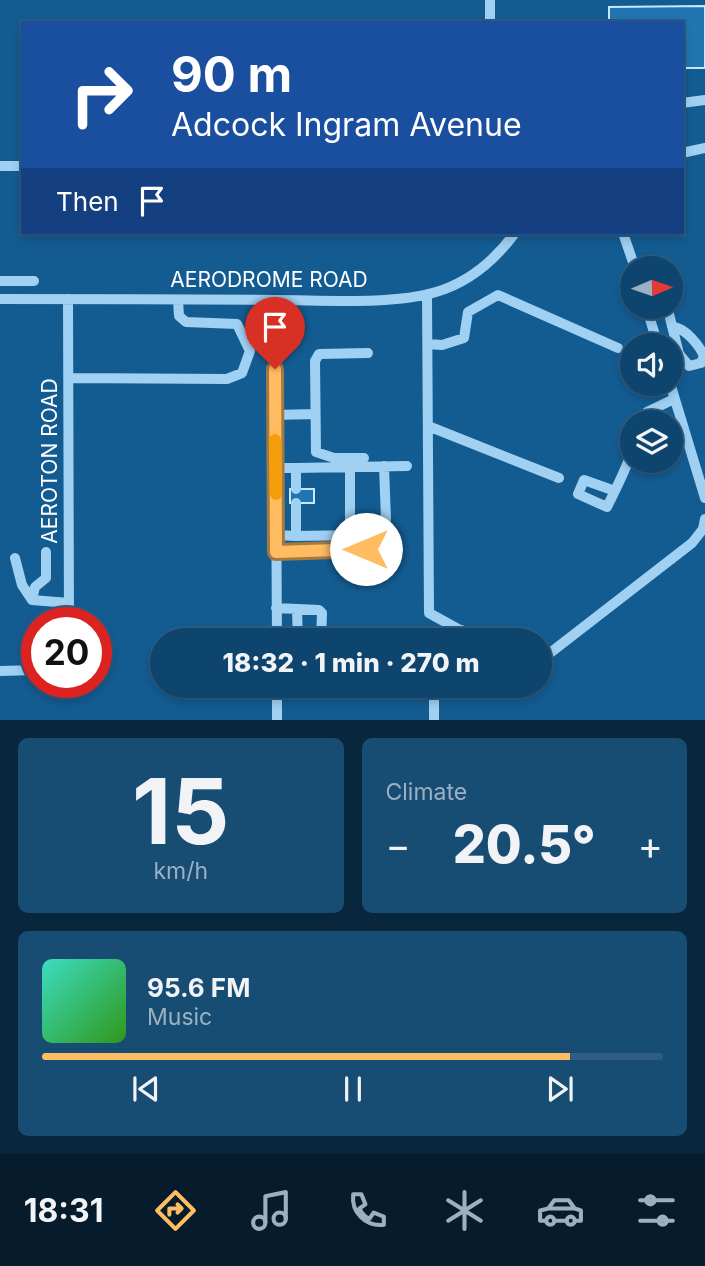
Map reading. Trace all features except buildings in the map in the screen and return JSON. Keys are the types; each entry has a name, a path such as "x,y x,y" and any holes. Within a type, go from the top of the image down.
{"street":[{"path":"490,0 490,21"},
{"path":"684,103 705,100"},
{"path":"684,153 705,148"},
{"path":"0,166 21,166"},
{"name":"AERODROME ROAD","path":"0,299 389,299 427,295 474,275 496,257 514,235"},
{"path":"624,235 631,256"},
{"path":"0,281 34,281"},
{"path":"427,295 429,612 456,628"},
{"path":"428,344 442,345 464,338 468,312 498,295 618,348"},
{"name":"AEROTON ROAD","path":"68,299 69,607"},
{"path":"69,378 228,379 243,373 250,351 237,324 186,322 179,316 178,300"},
{"path":"275,300 277,628"},
{"path":"671,319 674,327"},
{"path":"364,458 334,458 317,454 314,414 317,354 368,353"},
{"path":"673,396 705,498"},
{"path":"651,410 674,399"},
{"path":"275,415 314,414"},
{"path":"428,426 559,478"},
{"path":"349,466 350,535"},
{"path":"276,535 378,533 384,528 384,466"},
{"path":"276,468 407,466"},
{"path":"296,468 296,489"},
{"path":"615,491 623,473"},
{"path":"296,503 296,536"},
{"path":"552,651 692,543 704,524"},
{"path":"276,552 366,549"},
{"path":"32,600 35,587 46,578 46,552"},
{"path":"15,558 22,584 32,600 38,603 69,603"},
{"path":"276,608 316,608 322,613 321,628"},
{"path":"297,610 298,628"},
{"path":"0,671 21,670"},
{"path":"277,698 277,720"},
{"path":"434,698 434,720"}],"slow traffic":[{"path":"275,440 276,494"}],"route":[{"path":"275,369 276,552 366,549"}]}
